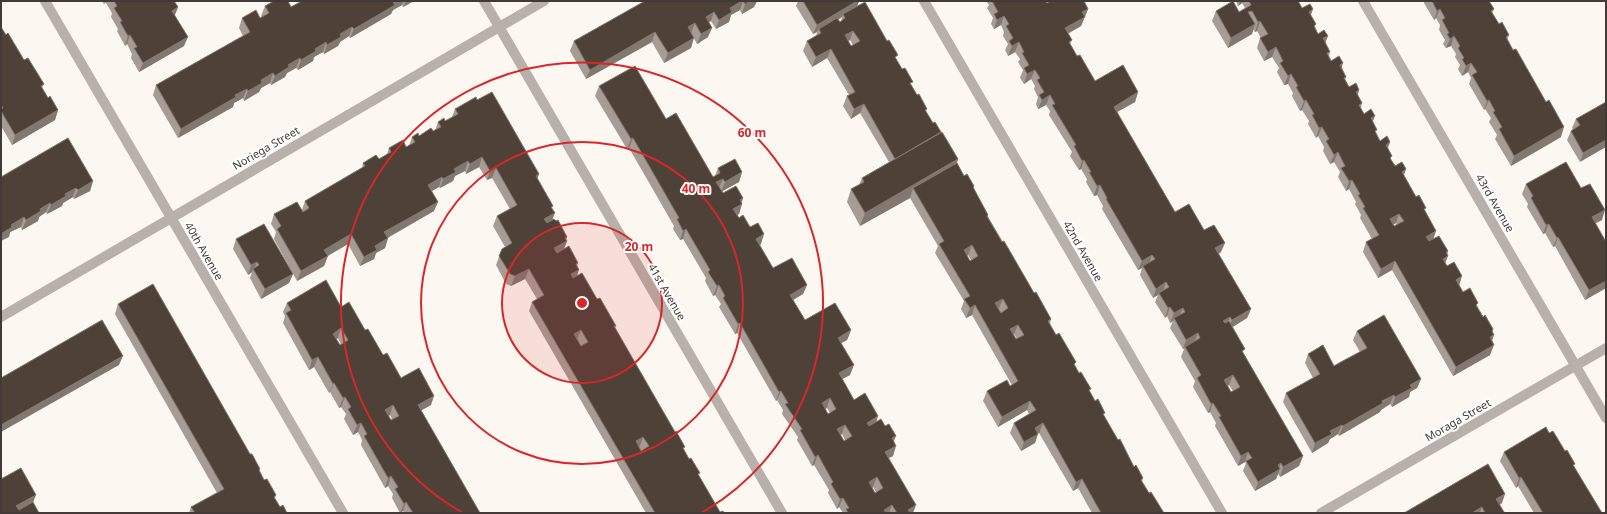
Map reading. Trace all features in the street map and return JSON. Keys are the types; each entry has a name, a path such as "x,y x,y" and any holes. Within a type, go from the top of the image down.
{"street":[{"name":"40th Avenue","path":"45,1 343,513"},
{"name":"41st Avenue","path":"484,1 782,513"},
{"name":"Noriega Street","path":"1,317 544,1"},
{"name":"42nd Avenue","path":"924,1 1222,513"},
{"name":"43rd Avenue","path":"1363,1 1606,418"},
{"name":"Moraga Street","path":"1321,513 1606,348"}],"building":[{"path":"114,1 174,1 178,7 172,11 188,37 143,63 134,48 137,47 130,35 128,36 120,22 122,21 114,8 117,6"},
{"path":"274,1 288,1 291,7 302,1 395,1 393,2 395,5 354,29 352,27 340,34 341,37 327,45 326,42 315,49 316,51 301,60 300,58 288,65 289,67 275,76 273,73 261,80 262,83 248,91 247,89 235,95 236,97 181,129 156,85 250,32 242,18 256,10 260,18 269,13 265,6"},
{"path":"645,1 742,1 730,8 732,12 719,20 714,12 706,17 712,28 701,34 695,23 688,27 694,38 668,53 655,32 590,70 574,41"},
{"path":"743,1 751,1 745,4"},
{"path":"803,1 857,1 817,25"},
{"path":"992,1 1045,1 1047,3 1050,1 1084,1 1088,9 1082,12 1085,17 1065,28 1072,40 1069,42 1077,56 1080,55 1095,81 1123,65 1138,92 1114,107 1175,212 1189,204 1204,230 1214,225 1225,243 1215,248 1251,309 1232,320 1230,317 1223,321 1225,323 1229,321 1245,349 1242,351 1303,456 1283,467 1281,463 1278,465 1280,469 1258,482 1246,461 1252,458 1248,452 1241,456 1219,417 1221,416 1213,403 1211,404 1197,378 1201,375 1185,347 1200,338 1198,333 1186,340 1174,318 1185,312 1183,308 1174,313 1170,307 1168,308 1159,293 1169,287 1166,282 1156,289 1143,266 1155,259 1152,255 1142,261 1106,199 1107,198 1100,185 1097,186 1084,160 1082,161 1074,146 1076,145 1052,105 1055,104 1050,95 1042,100 1039,95 1044,92 1037,80 1040,78 1035,70 1027,74 1024,68 1029,65 1022,53 1024,52 1019,42 1012,46 1009,41 1013,38 1006,26 1009,24 1004,16 997,20 994,14 998,12","holes":["1233,375 1240,387 1231,392 1224,380"]},
{"path":"1233,1 1239,12 1251,5 1249,1 1298,1 1302,8 1310,4 1313,9 1309,12 1316,24 1314,26 1318,34 1324,30 1328,36 1323,38 1330,52 1327,53 1331,61 1339,56 1343,63 1340,65 1346,77 1344,78 1349,87 1356,83 1359,90 1356,92 1362,103 1359,105 1364,114 1371,109 1375,116 1371,118 1377,130 1375,131 1380,141 1387,136 1390,142 1386,145 1392,156 1390,158 1395,166 1402,162 1406,169 1402,172 1416,197 1419,195 1426,208 1424,209 1436,231 1426,237 1429,241 1439,236 1448,251 1446,252 1448,256 1443,259 1447,266 1454,262 1462,276 1456,280 1463,292 1470,288 1478,303 1476,305 1483,317 1485,315 1493,329 1492,331 1494,335 1490,337 1494,345 1456,367 1395,261 1381,269 1366,242 1379,235 1363,208 1365,207 1358,195 1360,194 1352,180 1349,181 1341,168 1345,166 1338,152 1334,155 1326,141 1329,139 1322,127 1319,128 1312,115 1314,114 1306,100 1304,101 1291,74 1288,76 1280,63 1283,61 1276,47 1268,52 1260,38 1268,34 1260,21 1258,22 1252,11 1248,12 1255,24 1231,38 1216,11","holes":["1399,214 1404,221 1394,226 1390,219"]},
{"path":"1432,1 1489,1 1494,9 1491,11 1499,24 1502,22 1509,35 1506,37 1513,50 1516,49 1546,102 1549,100 1564,127 1514,156 1499,129 1502,127 1493,112 1495,111 1489,100 1487,101 1472,75 1477,72 1471,63 1466,66 1462,59 1464,58 1458,48 1460,46 1454,36 1450,39 1447,34 1449,33 1442,20 1445,18 1440,9 1437,11"},
{"path":"865,2 887,41 889,40 898,55 895,57 902,69 905,68 913,82 910,83 917,95 919,94 927,109 925,110 941,132 895,159 864,104 854,109 847,96 855,92 831,49 816,57 807,41 821,33 819,29 837,18 840,22 845,18 843,14","holes":["853,31 860,41 851,46 845,35"]},
{"path":"1,27 6,35 8,33 24,60 28,58 44,84 41,86 48,98 50,96 58,110 15,135 1,111 3,108 1,105"},
{"path":"635,66 666,119 676,113 713,177 720,173 718,168 735,159 742,172 725,182 723,179 716,182 723,193 736,186 743,198 740,200 742,204 733,209 739,218 743,215 750,227 758,223 764,234 756,239 773,268 792,258 807,285 790,295 805,320 835,303 851,330 838,338 854,365 839,373 854,400 865,393 878,416 867,423 869,426 881,419 885,426 889,424 896,436 892,438 896,446 885,452 916,505 908,510 910,513 897,513 892,505 884,510 886,513 848,513 846,509 849,508 843,498 840,499 831,484 833,482 818,455 815,457 800,430 802,429 785,404 788,403 781,391 779,392 740,323 738,324 723,298 725,296 719,285 717,286 708,272 710,270 686,229 683,231 677,219 679,218 633,138 631,139 599,86","holes":["830,398 836,409 828,414 822,403","845,425 852,436 844,441 837,429","877,477 883,488 875,493 869,482"]},
{"path":"492,92 539,174 536,176 553,206 551,207 555,213 544,219 547,223 554,219 556,221 558,220 567,237 565,238 567,241 554,248 557,253 569,246 578,263 576,264 579,270 571,274 573,278 582,273 597,299 600,298 616,326 614,326 685,447 683,448 689,459 691,458 700,473 698,474 720,512 723,511 724,513 655,513 532,302 544,295 529,269 515,276 510,274 499,256 502,249 512,243 497,216 517,205 496,168 490,171 482,157 470,164 468,161 454,169 456,172 443,179 442,177 428,185 438,202 384,232 388,238 375,246 377,250 364,257 351,234 324,250 328,256 301,271 277,229 281,226 274,214 297,202 303,212 309,208 305,201 365,166 363,163 376,155 379,159 391,152 389,148 403,140 406,147 415,142 412,137 418,133 419,136 431,128 433,131 441,127 438,122 444,118 445,121 458,114 455,109 476,97 477,100","holes":["581,330 588,342 581,346 574,334","643,437 649,446 641,451 636,441"]},
{"path":"1606,102 1606,140 1583,153 1571,131 1580,125 1576,119"},
{"path":"942,132 958,159 865,213 851,189 864,182 862,178"},
{"path":"68,138 93,181 78,190 76,188 65,194 66,196 51,205 50,203 40,209 41,211 26,220 24,217 11,225 12,227 1,234 1,177"},
{"path":"1566,162 1581,188 1590,184 1605,210 1592,217 1606,242 1606,281 1589,290 1558,237 1557,238 1549,224 1546,225 1531,198 1533,196 1526,184"},
{"path":"957,163 964,176 967,174 988,215 987,216 1002,242 1004,241 1051,319 1048,321 1056,335 1059,333 1076,362 1074,364 1079,373 1081,372 1091,389 1089,390 1095,401 1098,399 1105,413 1103,414 1118,440 1120,439 1134,467 1136,465 1143,478 1141,480 1149,493 1151,492 1164,513 1101,513 1082,479 1076,482 1043,423 1035,428 1038,434 1024,442 1014,423 1036,410 1030,401 1002,417 987,391 1007,380 1010,386 1018,381 975,305 970,308 964,299 970,296 939,244 944,241 913,188","holes":["972,245 978,256 970,261 964,250","1003,299 1008,308 1001,313 995,303","1018,325 1024,335 1016,339 1010,329"]},
{"path":"264,224 293,274 265,289 253,269 259,265 257,262 251,265 236,239"},
{"path":"326,280 341,307 349,302 365,330 368,329 383,355 387,353 401,378 419,368 434,396 418,405 480,513 413,513 406,502 404,504 395,489 398,487 391,476 388,478 364,436 367,434 361,423 357,425 348,409 351,407 345,397 343,398 334,383 333,384 318,357 312,360 286,313 291,310 287,303","holes":["341,328 348,340 340,345 333,334","393,405 399,416 391,420 385,410"]},
{"path":"153,284 250,454 252,454 264,480 267,479 276,495 274,497 280,507 283,505 287,513 195,513 191,507 224,489 118,304"},
{"path":"1384,315 1421,379 1410,385 1412,388 1395,397 1394,395 1382,401 1383,403 1343,426 1342,425 1330,431 1332,434 1315,443 1286,393 1320,374 1308,354 1323,345 1334,366 1367,348 1357,331"},
{"path":"102,320 123,356 1,425 1,378"},
{"path":"1546,427 1549,433 1553,431 1565,451 1567,450 1575,464 1573,465 1602,513 1543,513 1521,477 1519,478 1504,452"},
{"path":"1488,464 1505,494 1496,499 1504,512 1485,513 1482,507 1472,513 1404,513"},
{"path":"21,468 36,495 16,506 19,510 33,502 39,513 1,513 1,479"}]}
